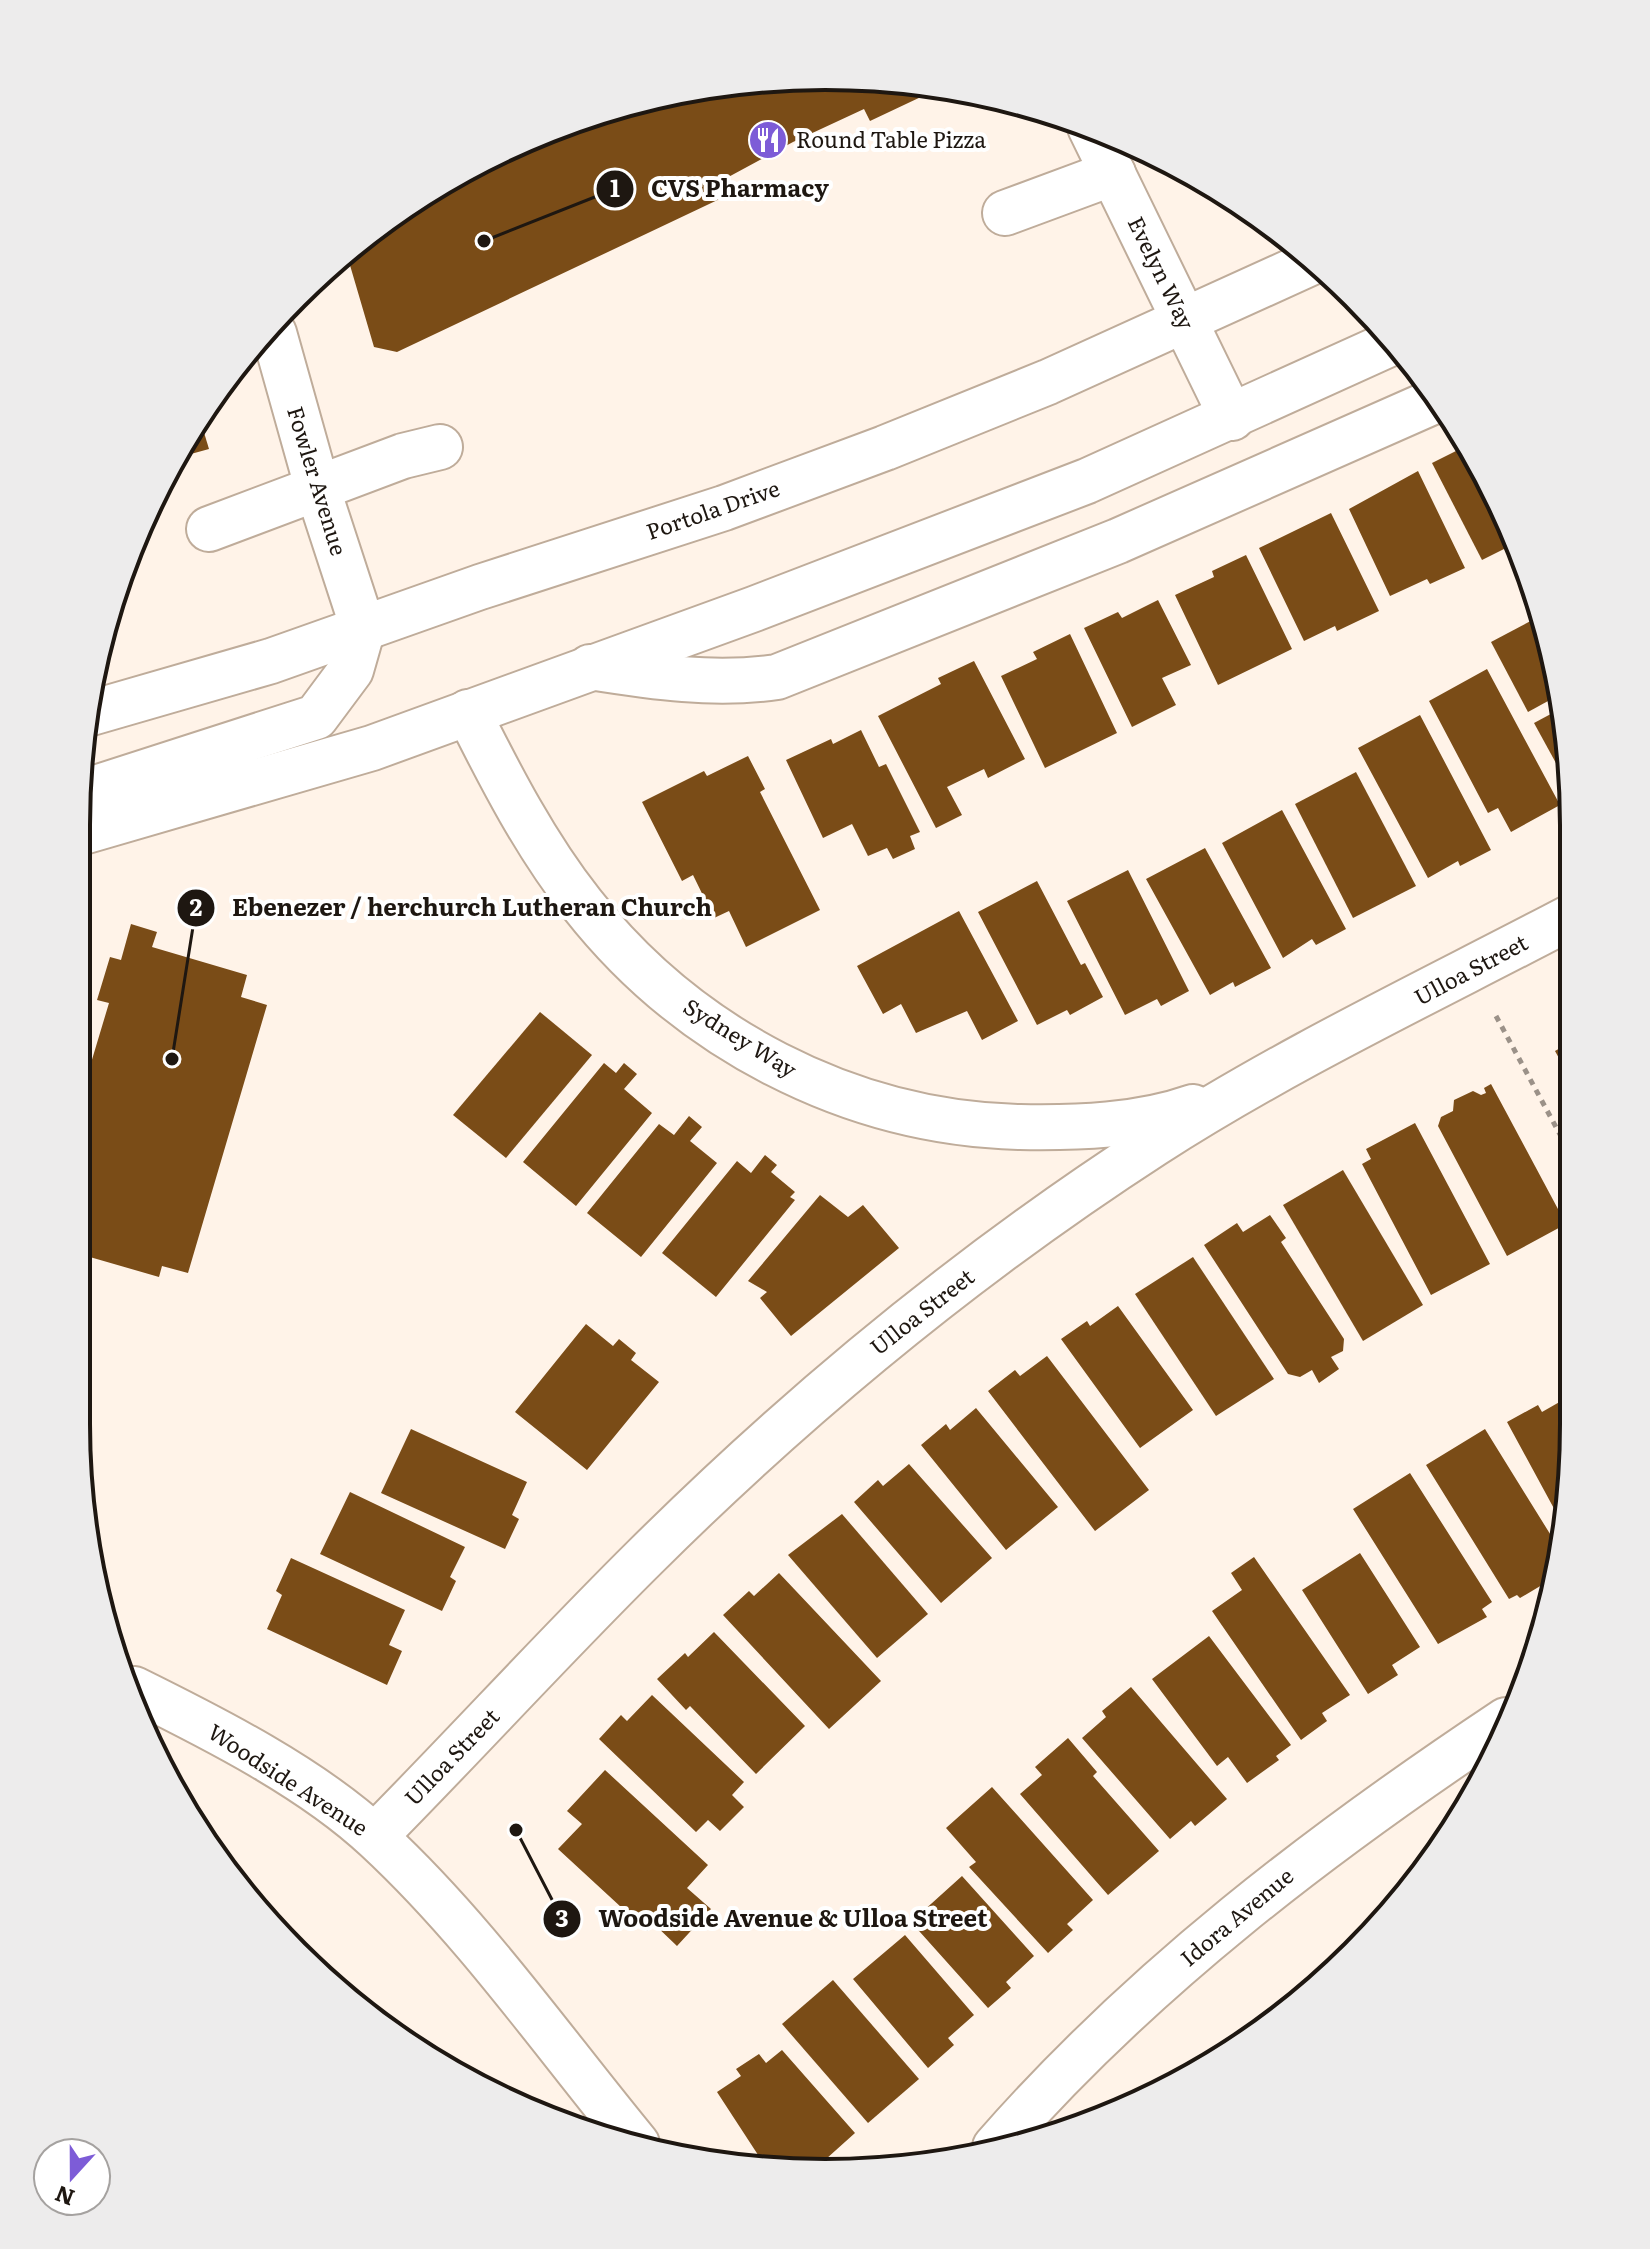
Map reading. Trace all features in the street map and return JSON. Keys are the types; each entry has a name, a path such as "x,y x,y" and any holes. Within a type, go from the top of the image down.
{"street":[{"name":"Evelyn Way","path":"1098,143 1232,418"},
{"path":"1005,213 1113,173"},
{"name":"Portola Drive","path":"99,711 271,661 724,508 885,448 1048,382 1303,266"},
{"name":"Fowler Avenue","path":"275,337 318,490 363,628"},
{"path":"90,830 315,766 1032,504 1232,418 1383,347"},
{"path":"590,667 643,676 736,683 777,677 1118,541 1427,404"},
{"path":"209,529 403,456 440,447"},
{"path":"91,789 316,717 351,670 363,628"},
{"name":"Sydney Way","path":"468,712 502,779 544,849 605,931 652,979 705,1021 760,1056 819,1086 932,1119 1048,1127 1115,1124 1168,1114 1245,1089"},
{"name":"Ulloa Street","path":"375,1836 644,1557 850,1368 953,1287 1153,1145 1245,1089 1560,923"},
{"name":"Woodside Avenue","path":"141,1693 204,1724 296,1779 375,1836 469,1932 627,2131"},
{"name":"Idora Avenue","path":"1005,2136 1094,2044 1204,1943 1293,1870 1385,1801 1493,1728"},
{"name":"Woodside Avenue","path":"550,2038 588,2119"}],"path":[{"path":"1471,970 1560,1135"}],"building":[{"path":"825,90 922,96 870,121 864,109 793,142 721,181 726,196 397,352 374,347 350,264 417,214 500,166 589,129 635,115 729,96"},
{"path":"204,432 209,449 190,454"},
{"path":"1457,450 1506,548 1482,560 1432,463"},
{"path":"1418,471 1465,568 1430,584 1427,579 1390,596 1349,509"},
{"path":"1331,513 1379,611 1337,631 1335,626 1304,641 1259,548"},
{"path":"1246,555 1292,649 1218,685 1175,595 1214,577 1212,571"},
{"path":"1158,600 1191,665 1162,678 1176,705 1132,727 1084,628 1118,612 1122,618"},
{"path":"1531,621 1549,700 1528,712 1491,642"},
{"path":"1070,634 1117,733 1045,768 1001,676 1037,659 1033,652"},
{"path":"974,661 1025,759 988,778 984,769 947,787 962,815 936,828 878,716 941,684 938,678"},
{"path":"1487,669 1559,805 1511,832 1498,808 1488,813 1429,701"},
{"path":"1551,714 1557,765 1534,723"},
{"path":"1420,715 1491,850 1460,866 1458,861 1428,878 1358,748"},
{"path":"861,730 879,767 886,764 920,832 910,836 915,849 893,859 887,848 868,856 852,824 823,838 786,760 831,739 833,744"},
{"path":"748,756 765,789 760,792 820,910 746,947 729,911 714,918 693,875 682,881 642,802 704,771 707,776"},
{"path":"1356,772 1416,886 1353,918 1295,804"},
{"path":"1282,810 1346,929 1316,945 1312,939 1283,958 1222,843"},
{"path":"1205,848 1271,968 1235,987 1233,982 1210,995 1146,879"},
{"path":"1128,870 1189,991 1161,1006 1157,999 1125,1015 1067,901"},
{"path":"1037,881 1081,965 1085,963 1103,997 1070,1015 1067,1010 1037,1025 978,912"},
{"path":"959,911 1018,1021 982,1040 967,1011 916,1033 901,1004 883,1014 857,966"},
{"path":"131,924 157,932 152,947 247,975 241,997 267,1005 188,1273 162,1266 159,1277 90,1257 90,1066 109,1003 97,1000 110,957 121,960"},
{"path":"540,1012 592,1055 506,1158 453,1115"},
{"path":"604,1063 616,1073 624,1063 637,1074 624,1089 652,1113 576,1206 523,1162"},
{"path":"1491,1084 1560,1213 1560,1227 1507,1256 1438,1126 1441,1117 1453,1111 1454,1100 1473,1091 1481,1095 1486,1093 1484,1088"},
{"path":"689,1116 702,1127 690,1141 717,1163 641,1257 587,1213 659,1124 674,1135"},
{"path":"1415,1123 1490,1264 1431,1295 1362,1164 1371,1159 1366,1149"},
{"path":"765,1155 777,1165 771,1172 795,1192 790,1197 795,1200 716,1297 662,1253 737,1161 751,1173"},
{"path":"1343,1170 1423,1305 1363,1341 1283,1205"},
{"path":"820,1195 848,1217 863,1205 899,1248 791,1336 760,1298 767,1292 748,1281"},
{"path":"1270,1215 1286,1238 1281,1242 1344,1339 1343,1351 1331,1357 1339,1369 1319,1383 1312,1370 1300,1377 1288,1374 1204,1245 1237,1223 1243,1232"},
{"path":"1193,1257 1274,1379 1216,1416 1135,1294"},
{"path":"1118,1306 1193,1410 1140,1448 1061,1339 1087,1321 1090,1326"},
{"path":"586,1324 613,1346 619,1339 636,1353 631,1360 659,1382 587,1470 515,1412"},
{"path":"1047,1356 1149,1490 1095,1531 988,1391 1015,1370 1020,1376"},
{"path":"1560,1402 1555,1510 1507,1422 1538,1405 1542,1412"},
{"path":"976,1408 1058,1507 1006,1550 921,1445 946,1424 950,1430"},
{"path":"411,1429 527,1482 512,1515 519,1519 505,1549 381,1493"},
{"path":"1485,1429 1551,1536 1542,1585 1520,1598 1517,1595 1509,1599 1426,1465"},
{"path":"909,1464 992,1558 941,1603 854,1502 878,1480 883,1486"},
{"path":"1410,1473 1492,1602 1482,1609 1487,1617 1438,1644 1353,1509"},
{"path":"350,1492 465,1547 450,1577 456,1581 442,1611 320,1554"},
{"path":"842,1514 928,1614 877,1658 788,1555"},
{"path":"1360,1553 1420,1647 1392,1665 1398,1675 1368,1694 1302,1590"},
{"path":"1254,1557 1350,1695 1322,1713 1327,1721 1301,1740 1212,1611 1242,1590 1231,1573"},
{"path":"291,1558 405,1610 389,1645 402,1651 387,1685 267,1629 282,1595 276,1591"},
{"path":"779,1573 881,1681 829,1729 723,1615 749,1591 754,1596"},
{"path":"714,1632 805,1726 756,1774 690,1706 686,1710 657,1679 685,1653 688,1657"},
{"path":"1209,1636 1291,1745 1276,1756 1279,1760 1247,1783 1228,1757 1217,1766 1152,1679"},
{"path":"1131,1687 1227,1799 1195,1826 1191,1821 1170,1839 1082,1738 1106,1717 1102,1711"},
{"path":"652,1695 744,1782 732,1795 744,1807 720,1831 708,1820 696,1832 599,1739 621,1715 627,1721"},
{"path":"1068,1738 1097,1772 1093,1776 1159,1851 1108,1895 1020,1794 1042,1775 1035,1767"},
{"path":"605,1770 708,1865 687,1888 711,1909 677,1946 654,1924 647,1931 558,1849 582,1824 567,1811"},
{"path":"992,1787 1093,1900 1067,1924 1073,1930 1048,1953 969,1867 976,1862 946,1828"},
{"path":"962,1876 1034,1956 1006,1982 1011,1988 988,2008 911,1922"},
{"path":"905,1935 974,2015 948,2038 954,2045 928,2068 853,1979"},
{"path":"833,1980 919,2079 868,2123 782,2024"},
{"path":"782,2050 855,2133 826,2159 758,2155 717,2092 741,2076 736,2069 759,2054 766,2063"}],"place":[{"name":"Round Table Pizza","path":"768,140"},
{"name":"CVS Pharmacy","path":"484,241"},
{"name":"Ebenezer / herchurch Lutheran Church","path":"172,1059"},
{"name":"Woodside Avenue & Ulloa Street","path":"516,1830"}]}
